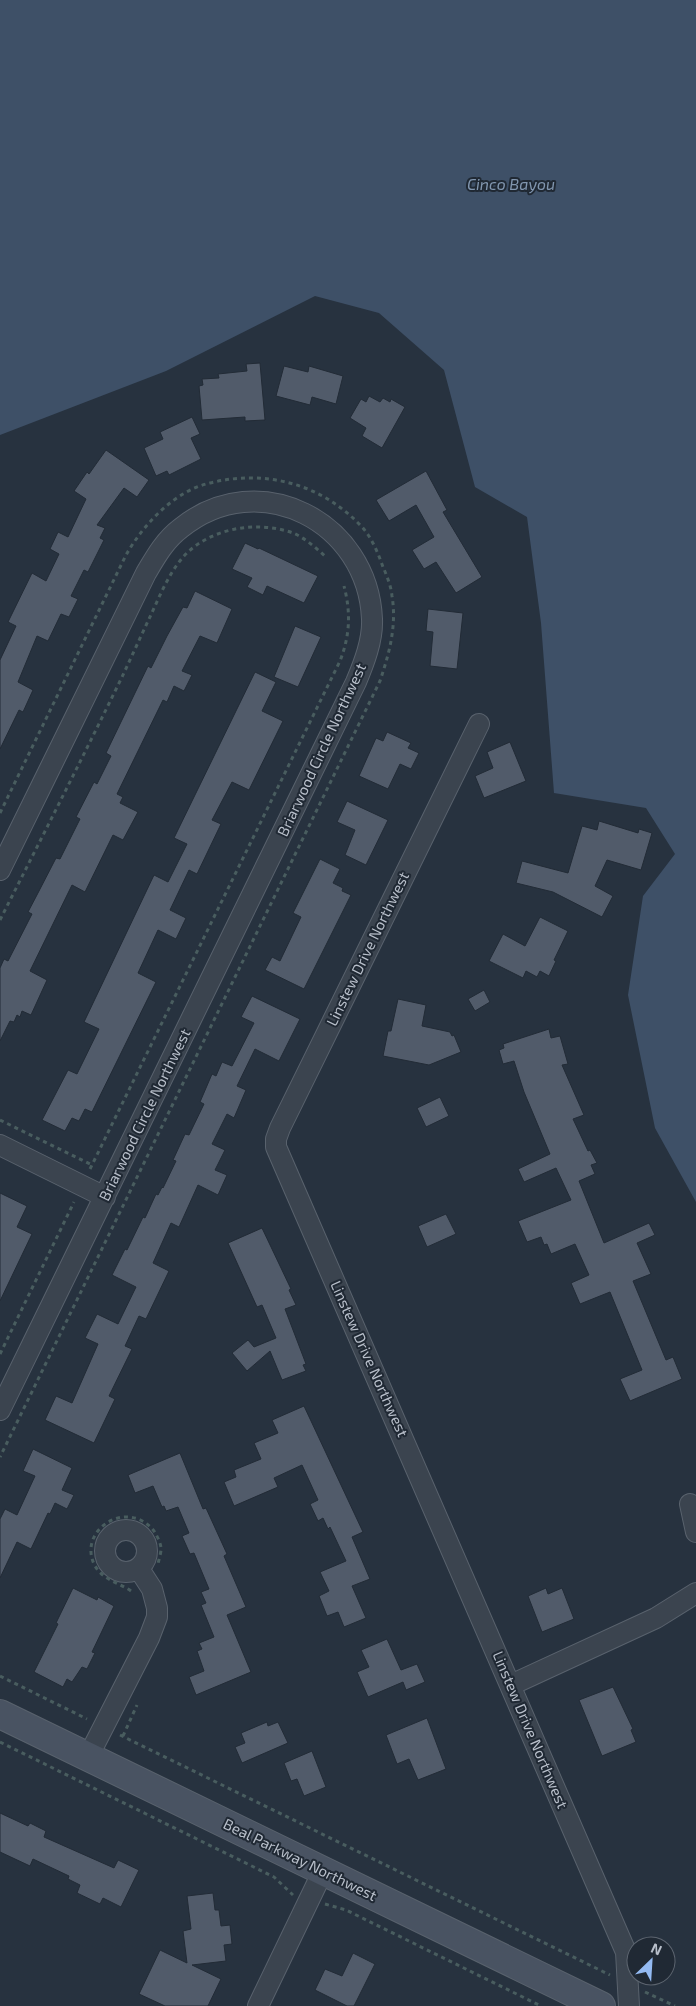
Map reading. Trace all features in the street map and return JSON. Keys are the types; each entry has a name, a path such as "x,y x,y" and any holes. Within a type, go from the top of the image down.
{"main road":[{"name":"Beal Parkway Northwest","path":"0,1714 601,2006"}],"street":[{"name":"Briarwood Circle Northwest","path":"0,870 146,573 160,549 171,537 183,526 206,512 225,506 249,502 281,505 300,511 330,530 347,547 360,567 368,588 373,621 364,664 0,1410"},
{"name":"Linstew Drive Northwest","path":"479,724 276,1139 279,1155 511,1684 626,1952"},
{"path":"0,1145 104,1197"},
{"path":"690,1504 696,1532"},
{"path":"88,1757 95,1723 149,1638 157,1617 155,1599 147,1581 148,1570"},
{"path":"511,1684 656,1618 696,1593"},
{"path":"258,2006 323,1871"},
{"name":"Linstew Drive Northwest","path":"628,1986 629,2006"}],"path":[{"path":"0,813 126,555 137,537 166,507 185,493 209,483 261,478 293,483 318,493 344,511 363,528 376,548 392,596 393,623 391,648 380,681 0,1457"},
{"path":"0,920 108,706 158,599 170,576 184,556 212,537 231,529 248,528 280,530 294,534 313,545 327,558"},
{"path":"0,1354 340,661 346,644 349,618 348,602 341,579"},
{"path":"0,1120 92,1164"},
{"path":"134,1597 130,1590 110,1582 94,1564 92,1546 98,1532 104,1525 114,1518 125,1516 135,1517 145,1522 158,1536 161,1548 148,1570"},
{"path":"0,1676 626,1983"},
{"path":"123,1736 139,1701"},
{"path":"91,1712 95,1723"},
{"path":"0,1742 274,1877 292,1895 346,1910 541,2006"},
{"path":"632,1986 675,2006"}],"water":[{"name":"Cinco Bayou","path":"0,0 696,0 696,1202 655,1128 628,995 643,896 675,854 646,808 554,793 541,623 527,517 475,487 444,370 379,313 315,296 166,371 0,435"}],"building":[{"path":"260,363 265,420 245,421 245,417 202,420 199,386 203,385 202,379 219,378 218,374 247,371 246,364"},
{"path":"284,366 308,372 309,366 343,376 336,404 312,397 310,405 276,396"},
{"path":"369,396 380,402 383,398 390,402 391,399 405,407 382,448 362,436 366,428 350,418 361,399 366,402"},
{"path":"192,417 200,434 191,438 201,459 169,475 167,471 156,476 144,448 163,439 160,432"},
{"path":"106,450 149,480 137,497 124,488 97,525 105,528 100,538 104,540 88,572 84,570 71,596 78,599 69,617 61,614 48,641 37,636 18,682 33,690 23,712 19,710 0,749 0,660 16,626 8,622 32,573 46,581 59,554 50,549 58,532 68,537 86,499 74,491"},
{"path":"426,471 447,510 443,512 482,577 456,593 436,562 424,569 412,550 434,537 416,505 389,521 376,500"},
{"path":"245,543 318,576 304,603 267,586 263,595 247,587 252,578 232,569"},
{"path":"195,591 232,609 217,643 200,636 182,671 192,675 184,691 174,686 167,702 163,700 117,794 123,797 120,803 138,812 123,840 113,835 85,892 72,885 30,971 47,980 31,1015 22,1011 20,1017 17,1015 14,1022 10,1021 0,1041 0,968 4,959 8,961 32,914 28,912 56,858 60,859 80,819 76,817 94,782 97,784 111,756 106,753 148,666 151,668 183,607 187,608"},
{"path":"428,609 463,613 457,669 430,666 433,632 426,631"},
{"path":"295,626 321,637 298,687 274,677"},
{"path":"255,672 276,682 262,711 283,721 249,790 232,782 212,820 221,824 197,874 189,870 170,910 186,918 176,939 158,930 138,973 156,982 92,1112 85,1109 79,1121 72,1118 65,1131 42,1120 68,1070 77,1074 99,1029 84,1022 154,875 168,882 187,844 174,838"},
{"path":"387,732 411,743 408,748 419,753 411,769 400,764 388,789 359,776 376,738 383,741"},
{"path":"510,742 526,781 484,798 475,776 493,768 487,752"},
{"path":"347,801 388,820 366,865 345,855 355,830 337,822"},
{"path":"599,821 638,833 639,829 652,833 641,870 607,860 595,886 613,896 602,917 553,892 516,883 522,861 568,873 582,826 597,830"},
{"path":"320,859 340,869 333,883 343,888 342,891 351,895 304,989 265,970 272,957 280,961 301,917 293,913"},
{"path":"540,917 568,931 554,960 556,961 549,976 540,971 537,977 526,971 523,978 489,961 503,934 525,946"},
{"path":"484,990 490,1002 475,1011 468,999"},
{"path":"252,996 300,1019 279,1061 255,1049 237,1086 246,1090 234,1118 227,1114 212,1144 225,1150 215,1170 227,1175 218,1195 198,1185 179,1227 171,1223 153,1263 169,1271 146,1319 139,1316 125,1346 132,1349 109,1396 115,1399 94,1443 45,1420 56,1396 72,1403 98,1344 85,1338 97,1314 118,1324 136,1287 112,1275 143,1217 145,1218 156,1194 158,1195 163,1188 176,1161 173,1160 185,1134 189,1135 204,1104 200,1102 212,1074 216,1076 222,1062 232,1066 254,1023 241,1017"},
{"path":"398,999 426,1005 422,1026 450,1032 452,1036 454,1035 461,1052 429,1065 383,1056 388,1031 391,1031"},
{"path":"549,1029 551,1038 560,1036 568,1064 562,1065 584,1115 573,1119 588,1151 590,1150 597,1163 591,1165 595,1174 579,1181 604,1243 649,1223 655,1235 637,1243 651,1274 633,1281 666,1360 673,1357 682,1379 630,1401 620,1379 642,1370 610,1292 580,1304 571,1283 589,1275 575,1244 551,1254 547,1244 544,1245 541,1237 527,1242 518,1221 571,1200 556,1168 524,1182 518,1169 550,1154 524,1092 514,1061 503,1064 499,1050 504,1048 503,1044"},
{"path":"440,1097 449,1116 426,1127 417,1108"},
{"path":"0,1193 27,1206 17,1227 32,1234 0,1301"},
{"path":"446,1214 456,1234 427,1247 418,1226"},
{"path":"262,1228 291,1289 289,1290 296,1305 285,1309 306,1364 303,1365 306,1371 282,1380 270,1351 247,1371 232,1353 248,1340 254,1347 276,1338 262,1305 257,1307 228,1243"},
{"path":"304,1406 363,1532 352,1537 370,1579 352,1586 366,1618 344,1627 338,1612 327,1616 319,1596 329,1591 320,1572 346,1561 330,1527 328,1529 323,1518 318,1521 310,1504 318,1500 302,1465 274,1478 278,1487 234,1506 224,1482 236,1477 234,1470 261,1459 254,1443 278,1433 272,1420"},
{"path":"33,1449 72,1468 62,1490 74,1495 67,1509 55,1503 50,1514 48,1513 31,1549 17,1542 0,1578 0,1519 5,1509 17,1515 35,1476 23,1471"},
{"path":"180,1453 203,1509 206,1508 227,1554 224,1556 246,1607 227,1615 251,1672 196,1695 189,1677 204,1671 197,1651 202,1649 199,1643 214,1637 201,1605 206,1603 201,1592 209,1589 194,1553 190,1554 182,1536 189,1533 178,1507 166,1511 164,1506 162,1507 153,1486 135,1493 128,1475"},
{"path":"73,1588 97,1600 98,1597 114,1606 92,1652 95,1653 87,1669 82,1667 72,1682 67,1679 63,1687 34,1672 58,1624 56,1623"},
{"path":"546,1588 548,1594 562,1588 574,1619 542,1632 528,1596"},
{"path":"387,1639 401,1670 417,1664 425,1682 406,1690 403,1682 368,1697 357,1672 369,1667 361,1650"},
{"path":"613,1687 633,1729 631,1730 636,1742 602,1756 579,1700"},
{"path":"427,1718 446,1769 418,1780 409,1759 397,1764 386,1735"},
{"path":"267,1722 268,1726 278,1722 288,1743 242,1763 235,1747 245,1743 241,1733"},
{"path":"312,1751 326,1787 304,1796 297,1779 291,1781 284,1763"},
{"path":"0,1813 28,1826 30,1823 46,1831 44,1837 114,1868 118,1860 139,1870 121,1907 103,1898 100,1904 77,1893 80,1885 68,1879 69,1876 33,1859 30,1866 0,1852"},
{"path":"213,1893 215,1910 219,1910 221,1926 230,1925 232,1944 224,1945 226,1961 192,1965 221,1979 208,2006 165,2006 139,1994 160,1950 187,1963 183,1931 191,1929 187,1896"},
{"path":"353,1953 375,1964 354,2006 347,2006 315,1990 325,1969 342,1976"}]}
